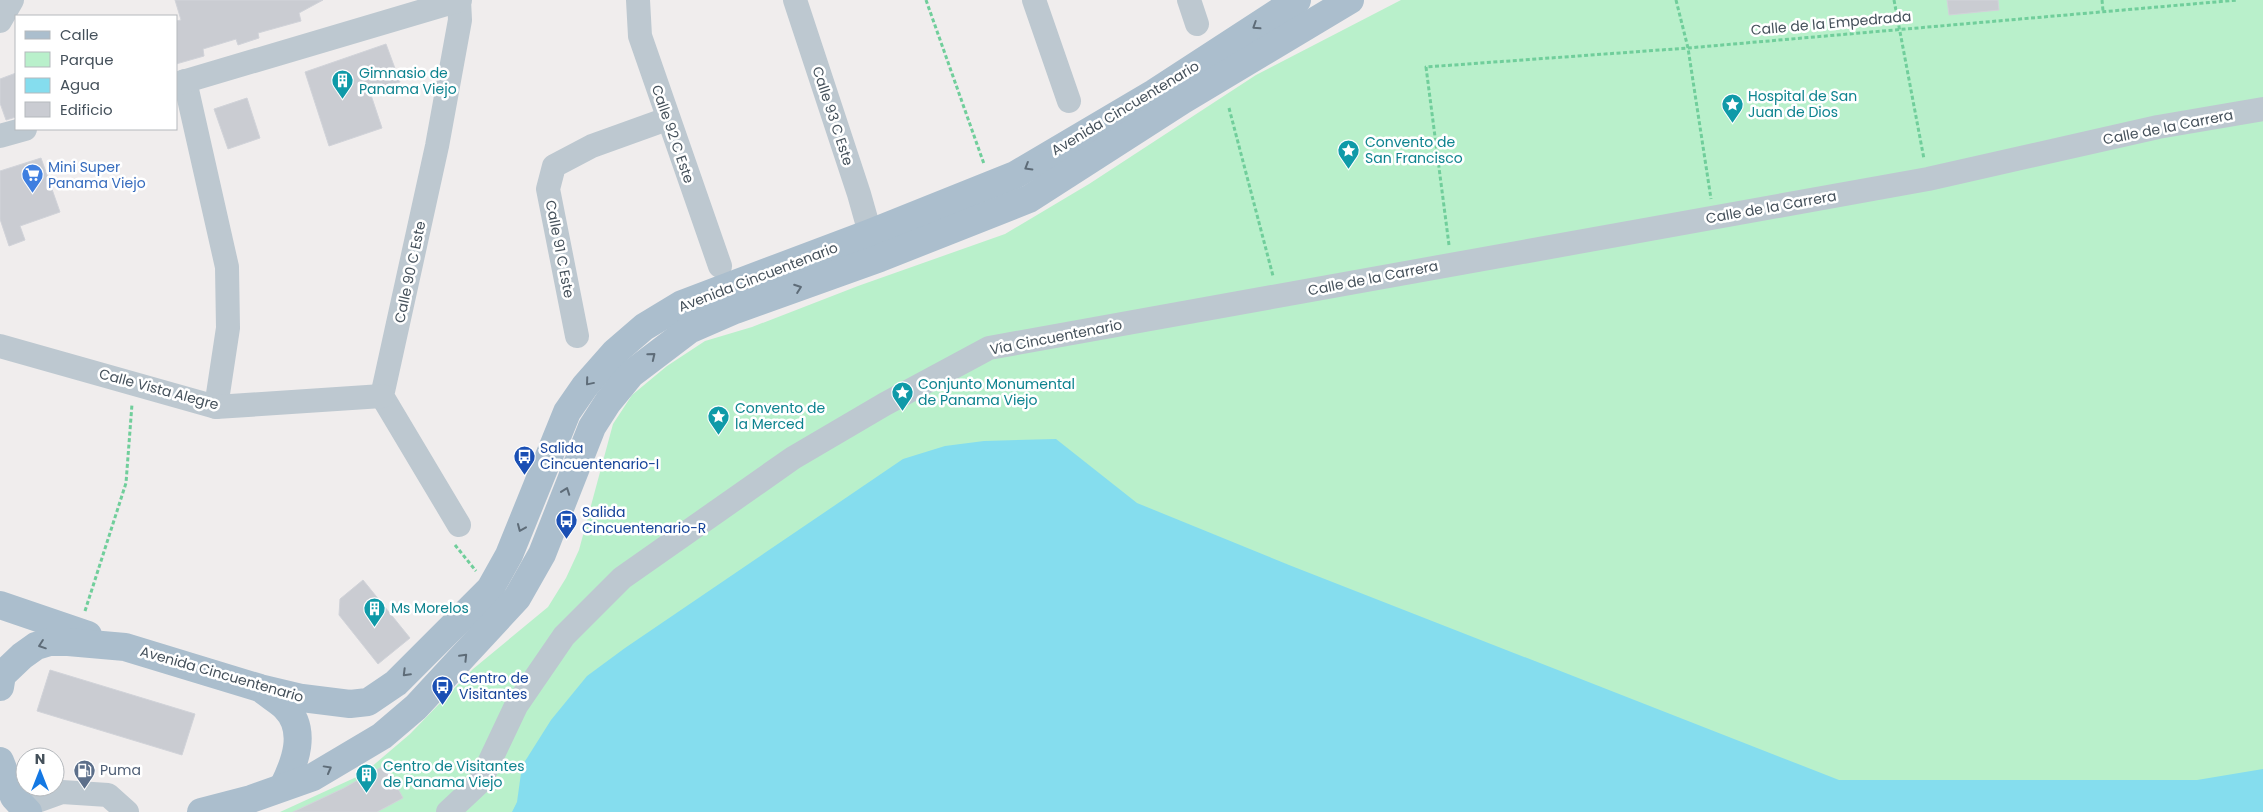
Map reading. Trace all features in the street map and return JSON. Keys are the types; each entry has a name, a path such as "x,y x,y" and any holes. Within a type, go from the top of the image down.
{"main road":[{"name":"Avenida Cincuentenario","path":"1,677 22,656 36,646 49,642 125,647 260,688 302,698 350,704 368,702 396,683 490,589 509,555 567,412 585,386 615,352 644,327 682,304 870,233 1015,175 1154,93 1297,0"},
{"name":"Avenida Cincuentenario","path":"201,812 252,806 282,787 313,778 382,736 416,707 517,598 542,554 592,427 630,374 658,351 689,330 735,310 880,258 1029,198 1183,100 1350,0"},
{"path":"0,605 125,647"},
{"path":"260,688 286,708 297,726 298,744 294,766 282,787"},
{"path":"0,761 14,797 26,809"}],"street":[{"path":"0,21 12,0"},
{"path":"216,407 228,328 227,267 181,82 459,0"},
{"name":"Calle 90 C Este","path":"382,396 438,146 460,20 459,0"},
{"name":"Calle 92 C Este","path":"638,0 640,36 720,266"},
{"name":"Calle 93 C Este","path":"795,0 870,233"},
{"path":"1034,0 1069,101"},
{"path":"1189,0 1197,24"},
{"name":"Calle de la Carrera","path":"1278,296 1928,179 2158,127 2263,109"},
{"name":"Calle 91 C Este","path":"577,336 548,189 554,166 592,146 668,119"},
{"path":"0,136 21,130"},
{"name":"Vía Cincuentenario","path":"448,812 480,782 516,706 564,636 622,578 793,458 885,404 989,348 1278,296"},
{"name":"Calle Vista Alegre","path":"0,346 216,407 382,396"},
{"path":"382,396 459,525"},
{"path":"26,809 62,792 108,795 126,812"}],"path":[{"path":"926,0 977,144"},
{"path":"1676,0 1688,48 1714,217"},
{"path":"1894,0 1928,179"},
{"path":"2102,0 2103,11"},
{"name":"Calle de la Empedrada","path":"1451,264 1426,67 1688,48 2238,0"},
{"path":"1229,108 1278,296"},
{"path":"79,632 126,483 133,383"},
{"path":"459,525 455,546 490,589"}],"green space":[{"path":"1401,0 2263,0 2263,812 280,812 363,774 410,734 473,669 548,607 566,578 579,550 613,424 632,395 667,366 705,341 752,327 858,286 1005,234 1089,184 1256,75"}],"water":[{"path":"1056,439 1137,503 1289,565 1839,780 2197,780 2263,769 2263,812 512,812 517,802 522,766 551,720 587,676 625,648 903,459 945,446 984,441"}],"building":[{"path":"175,0 323,0 299,13 301,21 258,33 259,38 238,45 236,39 203,49 204,56 178,63 178,21 181,20"},
{"path":"1947,0 1998,0 1999,10 1949,15"},
{"name":"Gimnasio de Panama Viejo","path":"386,44 400,82 370,92 382,128 329,146 305,72"},
{"path":"15,73 15,117 6,120 0,103 0,79"},
{"path":"247,98 260,138 228,149 214,109"},
{"name":"Mini Super Panama Viejo","path":"41,158 60,212 20,226 25,240 9,246 0,219 0,171"},
{"name":"Ms Morelos","path":"363,580 410,638 378,664 339,615 340,599"},
{"path":"50,670 195,714 182,755 37,711"},
{"name":"Centro de Visitantes de Panama Viejo","path":"385,765 403,798 377,812 293,812 344,788"}],"place":[{"name":"Gimnasio de Panama Viejo","path":"343,100"},
{"name":"Hospital de San Juan de Dios","path":"1732,123"},
{"name":"Convento de San Francisco","path":"1349,169"},
{"name":"Mini Super Panama Viejo","path":"32,194"},
{"name":"Conjunto Monumental de Panama Viejo","path":"902,411"},
{"name":"Convento de la Merced","path":"719,435"},
{"name":"Salida Cincuentenario-I","path":"524,475"},
{"name":"Salida Cincuentenario-R","path":"566,539"},
{"name":"Ms Morelos","path":"375,627"},
{"name":"Centro de Visitantes","path":"443,705"},
{"name":"Puma","path":"84,789"},
{"name":"Centro de Visitantes de Panama Viejo","path":"367,793"}]}
